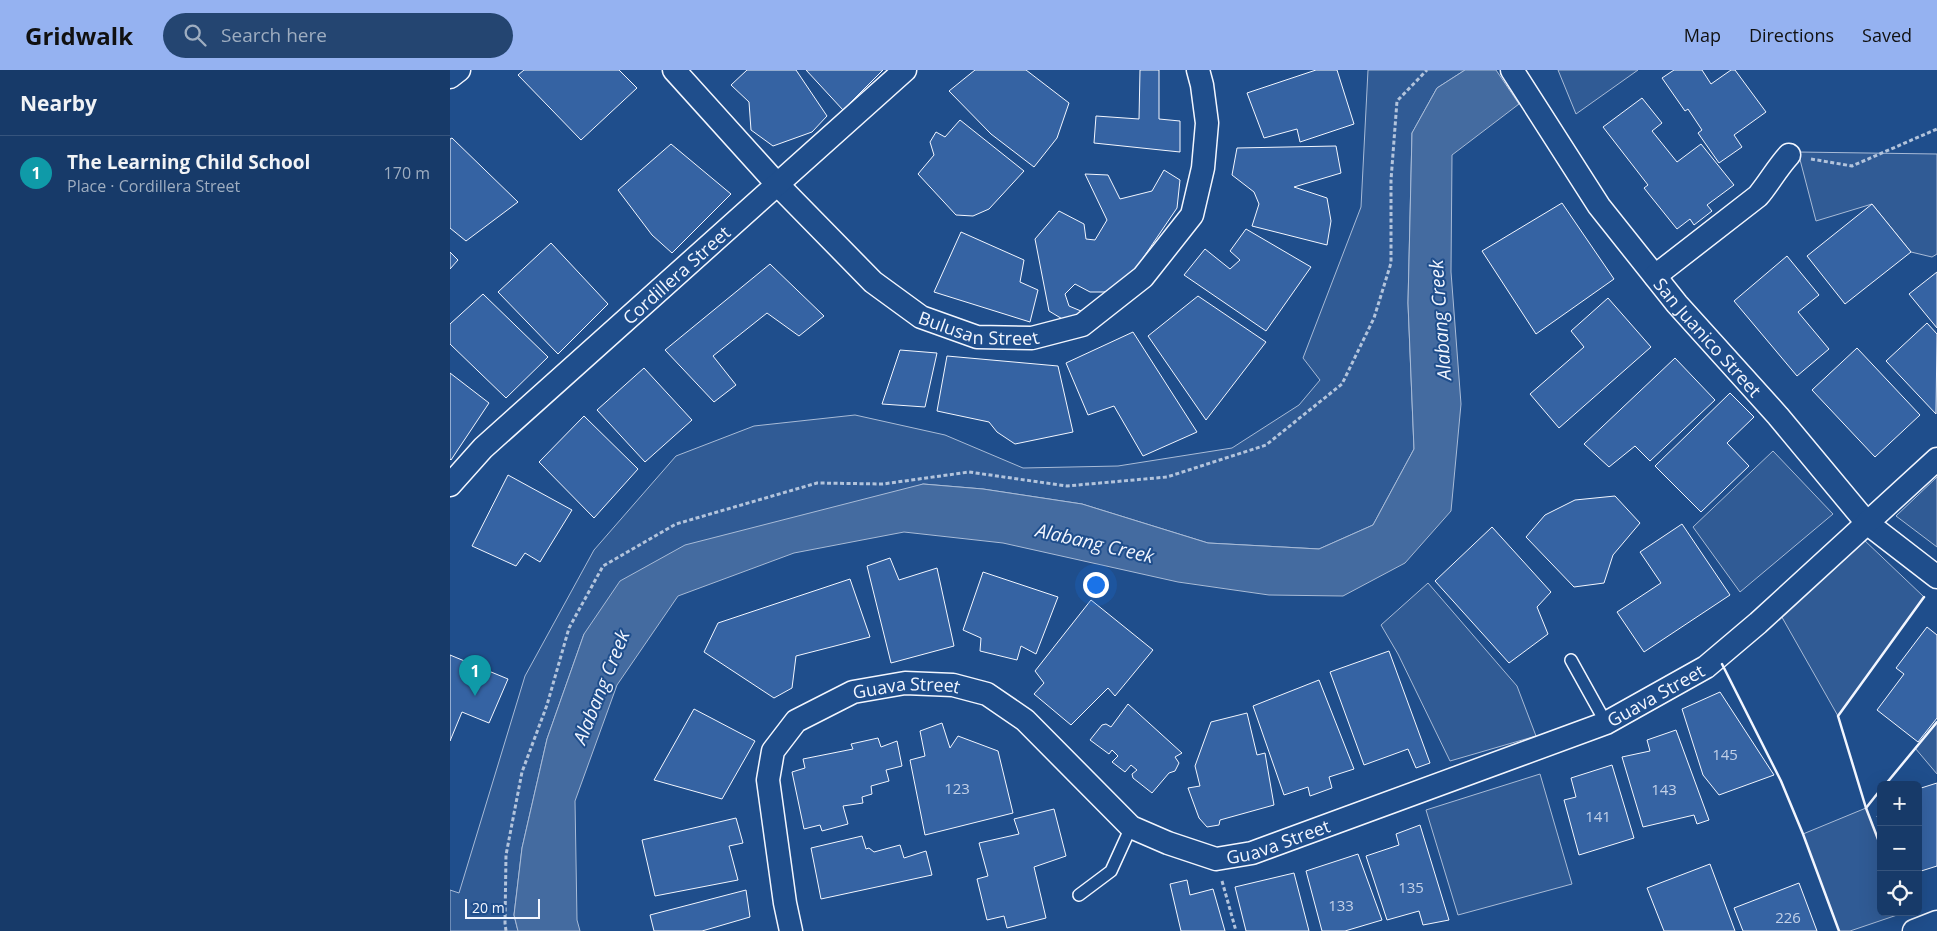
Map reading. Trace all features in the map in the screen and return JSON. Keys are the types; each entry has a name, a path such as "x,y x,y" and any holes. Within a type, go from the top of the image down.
{"street":[{"path":"450,77 459,70"},
{"name":"Bulusan Street","path":"674,70 777,184 874,282 920,317 977,336 1032,338 1082,325 1143,277 1192,215 1204,168 1207,123 1198,70"},
{"name":"Cordillera Street","path":"450,485 483,448 777,184 885,90 905,70"},
{"name":"San Juanico Street","path":"1512,70 1599,206 1677,304 1778,416 1867,523 1937,577"},
{"path":"1655,276 1758,196 1768,184 1775,170 1789,155"},
{"name":"Guava Street","path":"791,931 785,903 768,780 773,751 796,721 853,692 905,683 953,685 987,694 1025,720 1131,827 1168,843 1216,859 1252,853 1606,723 1706,667 1758,623 1937,459"},
{"path":"1914,931 1937,922"}],"lane":[{"path":"1571,660 1606,723"},
{"path":"1079,895 1111,871 1131,827"}],"path":[{"path":"506,931 506,855 522,772 547,705 569,628 603,566 676,524 817,483 883,484 969,472 1067,486 1167,477 1266,445 1342,384 1374,318 1391,263 1391,180 1397,101 1427,70"},
{"path":"1789,155 1852,166 1937,129"},
{"path":"1224,888 1236,931"}],"shaded area":[{"path":"1368,70 1465,70 1437,88 1412,133 1408,303 1414,449 1373,525 1319,549 1208,543 1082,504 983,489 923,484 584,634 547,739 522,848 514,915 518,931 450,931 450,890 459,893 525,676 594,550 676,456 754,426 855,415 945,435 1023,468 1118,466 1232,448 1299,405 1320,380 1303,358 1361,207"},
{"path":"1558,70 1638,70 1576,114"},
{"path":"1798,152 1937,154 1937,254 1932,257 1911,252 1872,204 1816,221"},
{"path":"1773,451 1833,514 1740,592 1693,527"},
{"path":"1937,477 1937,547 1896,516"},
{"path":"1862,538 1924,597 1838,716 1779,612"},
{"path":"1428,583 1517,686 1536,736 1450,761 1398,654 1381,625"},
{"path":"1937,722 1937,774 1915,748"},
{"path":"1540,774 1572,884 1458,915 1426,810"},
{"path":"1866,808 1877,837 1877,916 1894,916 1850,931 1839,931 1803,834"}],"water":[{"name":"Alabang Creek","path":"1465,70 1496,70 1519,104 1452,155 1451,272 1461,404 1451,511 1405,563 1343,596 1269,595 1178,582 1003,543 904,532 794,553 678,596 617,685 575,801 577,920 580,931 518,931 514,915 522,848 547,739 584,634 620,581 685,545 923,484 983,489 1082,504 1208,543 1319,549 1373,525 1414,449 1408,303 1412,133 1437,88"}],"building":[{"path":"524,70 619,70 637,88 581,140 518,75"},
{"path":"747,70 796,70 827,116 812,132 773,146 751,130 749,102 731,85"},
{"path":"806,70 883,70 843,110"},
{"path":"975,70 1026,70 1069,103 1057,138 1034,167 991,134 949,91"},
{"path":"1140,70 1159,70 1159,119 1180,121 1180,152 1094,143 1096,116 1139,119"},
{"path":"1316,70 1337,70 1354,124 1300,142 1297,129 1264,138 1247,93"},
{"path":"1674,70 1702,70 1711,84 1731,70 1735,70 1766,112 1734,135 1742,147 1719,163 1698,133 1702,130 1688,109 1685,111 1662,78"},
{"path":"1642,98 1662,123 1652,131 1677,162 1701,144 1734,185 1707,205 1712,211 1694,225 1690,219 1677,229 1644,188 1648,185 1603,127"},
{"path":"960,120 1024,171 989,209 973,216 956,215 918,174 934,155 930,142 936,132 945,137"},
{"path":"452,138 518,202 466,241 450,228 450,139"},
{"path":"671,144 731,194 672,253 652,235 618,190"},
{"path":"1336,146 1341,173 1294,187 1327,198 1331,221 1327,245 1252,226 1259,204 1254,192 1232,175 1237,148"},
{"path":"1164,170 1180,180 1177,208 1124,286 1104,292 1090,292 1075,284 1065,294 1069,306 1081,311 1069,323 1049,311 1035,239 1059,211 1084,224 1086,239 1095,240 1107,220 1085,174 1108,175 1120,199 1152,191"},
{"path":"1562,203 1614,279 1536,334 1482,251"},
{"path":"1872,204 1911,252 1845,304 1807,256"},
{"path":"1246,229 1311,267 1266,331 1184,275 1205,249 1230,269 1240,260 1230,251"},
{"path":"961,232 1024,260 1020,282 1038,290 1030,322 934,292"},
{"path":"551,243 608,304 558,354 498,292"},
{"path":"450,252 458,260 450,269"},
{"path":"1787,256 1819,295 1798,312 1829,349 1797,376 1734,301"},
{"path":"770,264 824,316 799,336 767,313 713,356 736,385 714,402 665,350"},
{"path":"1937,272 1937,328 1909,294"},
{"path":"483,294 548,357 506,398 450,344 450,324"},
{"path":"1198,296 1266,342 1206,420 1148,336"},
{"path":"1608,298 1651,347 1559,428 1530,394 1584,347 1571,331"},
{"path":"1927,323 1937,334 1936,414 1886,361"},
{"path":"1133,332 1197,432 1143,456 1114,406 1088,415 1066,363"},
{"path":"1857,348 1920,415 1875,457 1812,390"},
{"path":"900,350 937,353 925,407 882,404"},
{"path":"947,356 1058,366 1073,432 1015,444 997,432 989,422 937,411"},
{"path":"1675,358 1715,400 1650,461 1635,446 1609,467 1584,444"},
{"path":"644,368 692,420 645,462 597,410"},
{"path":"450,373 489,403 451,460 450,459"},
{"path":"1730,393 1754,417 1727,443 1749,466 1701,512 1655,466"},
{"path":"584,416 638,469 594,518 539,462"},
{"path":"508,475 572,510 540,562 525,553 516,566 472,546"},
{"path":"1615,496 1640,523 1613,555 1604,583 1574,587 1526,537 1545,515 1575,500"},
{"path":"1682,524 1730,595 1644,652 1617,612 1661,583 1640,552"},
{"path":"1492,527 1551,592 1537,607 1548,634 1509,663 1435,581"},
{"path":"890,558 899,580 937,568 954,646 891,663 867,566"},
{"path":"983,572 1058,597 1036,654 1021,646 1017,660 980,651 981,638 963,630"},
{"path":"850,579 870,637 796,656 792,688 774,698 704,652 718,623"},
{"path":"1091,600 1153,650 1115,696 1108,688 1071,725 1034,694 1044,683 1035,671"},
{"path":"1927,627 1937,635 1937,718 1918,742 1877,710 1904,674 1896,668"},
{"path":"1389,651 1430,763 1416,768 1408,749 1364,765 1330,672"},
{"path":"450,655 508,679 489,723 462,712 450,741"},
{"path":"1319,680 1354,769 1329,777 1332,788 1310,796 1308,787 1284,795 1253,706"},
{"path":"1720,692 1774,775 1719,795 1703,775 1682,709"},
{"path":"1128,704 1182,753 1175,757 1179,763 1175,771 1169,773 1152,793 1133,778 1132,774 1137,770 1131,765 1125,772 1112,762 1118,756 1112,750 1109,754 1090,740 1102,725 1106,724 1111,727"},
{"path":"694,709 755,741 722,799 654,780"},
{"path":"1247,713 1257,755 1265,753 1274,805 1220,820 1219,825 1207,827 1199,818 1188,788 1200,786 1195,766 1211,722"},
{"path":"942,723 950,748 958,736 998,751 1013,813 925,835 910,760 925,756 920,731"},
{"path":"1676,730 1709,820 1697,824 1694,815 1643,827 1622,757 1650,751 1647,740"},
{"path":"878,738 881,747 897,741 902,766 886,770 889,781 871,786 872,794 862,797 863,803 843,806 848,824 822,831 820,825 804,829 792,772 805,768 803,759 853,749 851,744"},
{"path":"1612,765 1634,838 1579,855 1564,800 1576,797 1571,778"},
{"path":"1937,783 1937,866 1922,871 1922,826 1922,788"},
{"path":"1054,809 1066,856 1034,867 1046,918 1007,928 1004,916 987,920 977,879 988,876 979,843 1019,834 1014,819"},
{"path":"736,818 743,843 729,846 738,880 655,896 642,840"},
{"path":"1420,825 1449,920 1423,925 1419,911 1387,920 1366,856 1399,845 1396,834"},
{"path":"862,836 866,849 869,848 874,852 900,845 904,858 926,851 932,875 821,899 811,848"},
{"path":"1358,854 1382,920 1345,931 1322,931 1306,871"},
{"path":"1710,864 1735,931 1664,931 1647,888"},
{"path":"1294,873 1309,931 1246,931 1235,887"},
{"path":"1187,880 1190,895 1213,889 1225,931 1181,931 1170,884"},
{"path":"1799,883 1817,931 1743,931 1734,908"},
{"path":"746,890 750,917 702,931 654,931 650,915"}],"wall":[{"path":"1866,808 1838,716 1924,597"},
{"path":"1722,664 1781,781 1839,931"},
{"path":"1888,781 1937,722"},
{"path":"1877,794 1866,808 1877,837"}],"place":[{"name":"The Learning Child School","path":"475,696"}]}
